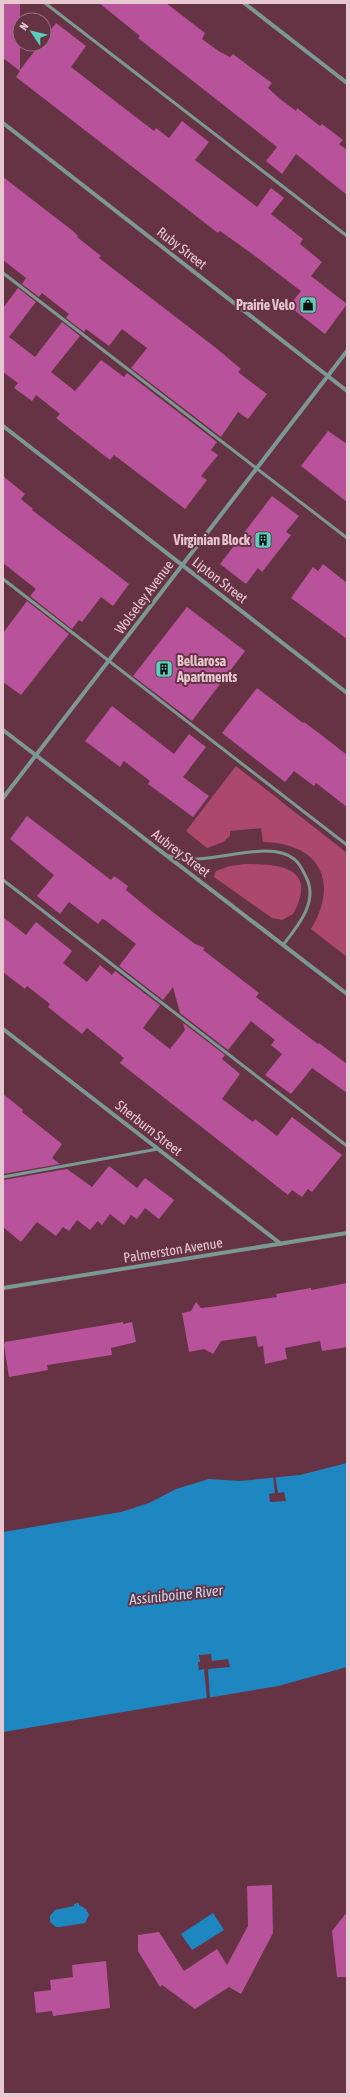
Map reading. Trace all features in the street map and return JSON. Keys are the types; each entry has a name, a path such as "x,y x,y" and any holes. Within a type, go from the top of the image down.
{"street":[{"path":"244,3 347,83"},
{"name":"Ruby Street","path":"3,123 347,391"},
{"name":"Wolseley Avenue","path":"3,798 347,351"},
{"name":"Lipton Street","path":"3,426 347,693"},
{"name":"Aubrey Street","path":"3,730 347,994"},
{"name":"Sherburn Street","path":"3,1029 281,1244"},
{"name":"Palmerston Avenue","path":"3,1288 347,1233"}],"lane":[{"path":"45,3 347,236"},
{"path":"3,273 347,538"},
{"path":"3,579 108,662 347,845"},
{"path":"164,854 180,860 194,860 268,850 284,853 295,859 308,880 310,895 306,911 299,925 283,945"},
{"path":"3,880 347,1146"},
{"path":"3,1177 158,1149"}],"shaded area":[{"path":"236,766 347,853 347,957 311,929 320,912 324,895 323,881 319,868 310,857 298,849 282,844 263,842 261,828 230,831 230,836 223,842 207,848 186,831"},
{"path":"245,864 271,865 283,868 292,872 298,878 301,887 300,899 293,914 282,920 272,918 214,877 216,871 230,866"}],"water":[{"name":"Assiniboine River","path":"347,1463 347,1667 278,1686 3,1732 3,1532 121,1512 149,1503 176,1489 209,1479 240,1481 300,1475"},
{"path":"79,1903 79,1905 86,1909 89,1915 85,1923 56,1927 50,1922 50,1916 55,1910 74,1906 74,1904"},
{"path":"213,1913 224,1930 192,1950 181,1934"}],"pier":[{"path":"275,1475 278,1493 284,1492 286,1501 270,1502 269,1494 275,1493 273,1476"},
{"path":"211,1654 212,1661 228,1659 230,1667 208,1669 210,1699 207,1700 204,1669 199,1670 198,1662 200,1662 199,1655"}],"building":[{"path":"3,3 20,3 20,12 12,12 12,52 20,52 20,70 34,52 52,52 52,28 56,23 86,46 71,67 124,108 154,131 156,128 169,138 182,121 209,142 195,160 257,207 271,188 284,198 271,214 303,239 300,244 322,262 311,276 347,304 325,334 289,306 301,291 220,231 218,233 16,77 20,71 3,58"},
{"path":"99,3 166,3 205,33 202,39 220,52 230,57 233,54 272,83 268,88 280,99 296,111 297,108 320,126 322,124 343,140 339,144 347,150 347,195 296,154 282,174 266,161 277,147 138,38 140,36"},
{"path":"3,177 73,231 78,236 77,237 101,256 99,258 216,348 241,369 238,372 267,394 248,419 238,412 221,437 131,368 147,348 122,329 109,346 86,329 84,332 66,318 69,314 42,293 39,297 22,284 26,278 3,260"},
{"path":"18,288 36,302 9,337 35,357 62,322 80,336 51,372 75,391 101,360 124,377 127,373 217,442 211,450 218,455 201,476 207,480 185,509 114,455 110,460 56,418 60,414 36,395 32,401 14,388 18,383 3,372 3,308"},
{"path":"328,431 347,444 347,502 301,466"},
{"path":"3,476 25,494 21,499 33,509 32,510 129,584 113,606 101,597 82,622 79,620 72,629 30,596 36,589 3,563"},
{"name":"Virginian Block","path":"272,496 299,516 286,532 291,535 262,572 258,568 246,584 220,564"},
{"path":"323,564 347,583 347,639 291,598 313,567 318,571"},
{"path":"27,601 69,634 21,695 3,682 3,633"},
{"name":"Bellarosa Apartments","path":"187,607 245,651 192,721 133,676"},
{"path":"257,688 347,755 347,807 316,783 314,786 294,771 285,782 222,733"},
{"path":"112,706 174,754 189,734 206,747 183,777 209,796 193,817 148,784 150,781 124,761 120,767 85,741"},
{"path":"27,816 111,880 114,876 128,886 126,890 154,913 195,944 205,948 203,950 259,993 256,997 347,1064 347,1093 312,1068 291,1094 265,1075 282,1054 271,1045 275,1040 251,1021 228,1050 180,1013 173,987 163,1000 119,966 136,944 105,920 102,919 98,924 69,902 60,914 37,896 54,875 10,839"},
{"path":"3,917 26,935 36,922 72,951 63,963 87,982 100,965 112,975 115,971 160,1005 143,1028 170,1049 185,1030 183,1023 225,1055 222,1059 240,1074 222,1099 253,1122 255,1119 277,1136 292,1117 342,1155 312,1192 308,1189 302,1197 292,1190 288,1195 120,1063 124,1058 87,1028 82,1034 48,1007 50,1004 27,986 25,989 3,972"},
{"path":"3,1094 23,1110 22,1112 62,1144 52,1158 60,1164 3,1174"},
{"path":"109,1166 137,1188 145,1178 174,1200 159,1219 145,1208 137,1219 131,1215 124,1225 110,1214 102,1225 98,1221 90,1230 77,1220 69,1231 63,1227 56,1236 37,1222 21,1242 3,1227 3,1180 67,1169 92,1187"},
{"path":"347,1283 347,1347 322,1351 320,1341 285,1348 287,1359 265,1364 263,1346 258,1347 256,1336 221,1341 213,1354 204,1349 189,1352 182,1313 191,1311 196,1302 201,1308 211,1307 277,1297 276,1294 311,1288 311,1290"},
{"path":"123,1322 123,1324 132,1322 136,1342 111,1348 112,1355 47,1365 48,1370 9,1377 4,1345 5,1342"},
{"path":"272,1885 273,1933 241,1994 229,1987 195,2009 162,1985 160,1987 138,1951 138,1935 159,1932 184,1971 217,1949 227,1965 248,1926 247,1886"},
{"path":"347,1912 347,1977 337,1977 332,1931"},
{"path":"106,1961 110,2008 53,2016 52,2011 36,2013 34,1992 51,1990 50,1980 73,1977 72,1965"}],"place":[{"name":"Prairie Velo","path":"308,305"},
{"name":"Virginian Block","path":"263,540"},
{"name":"Bellarosa Apartments","path":"164,669"}]}
